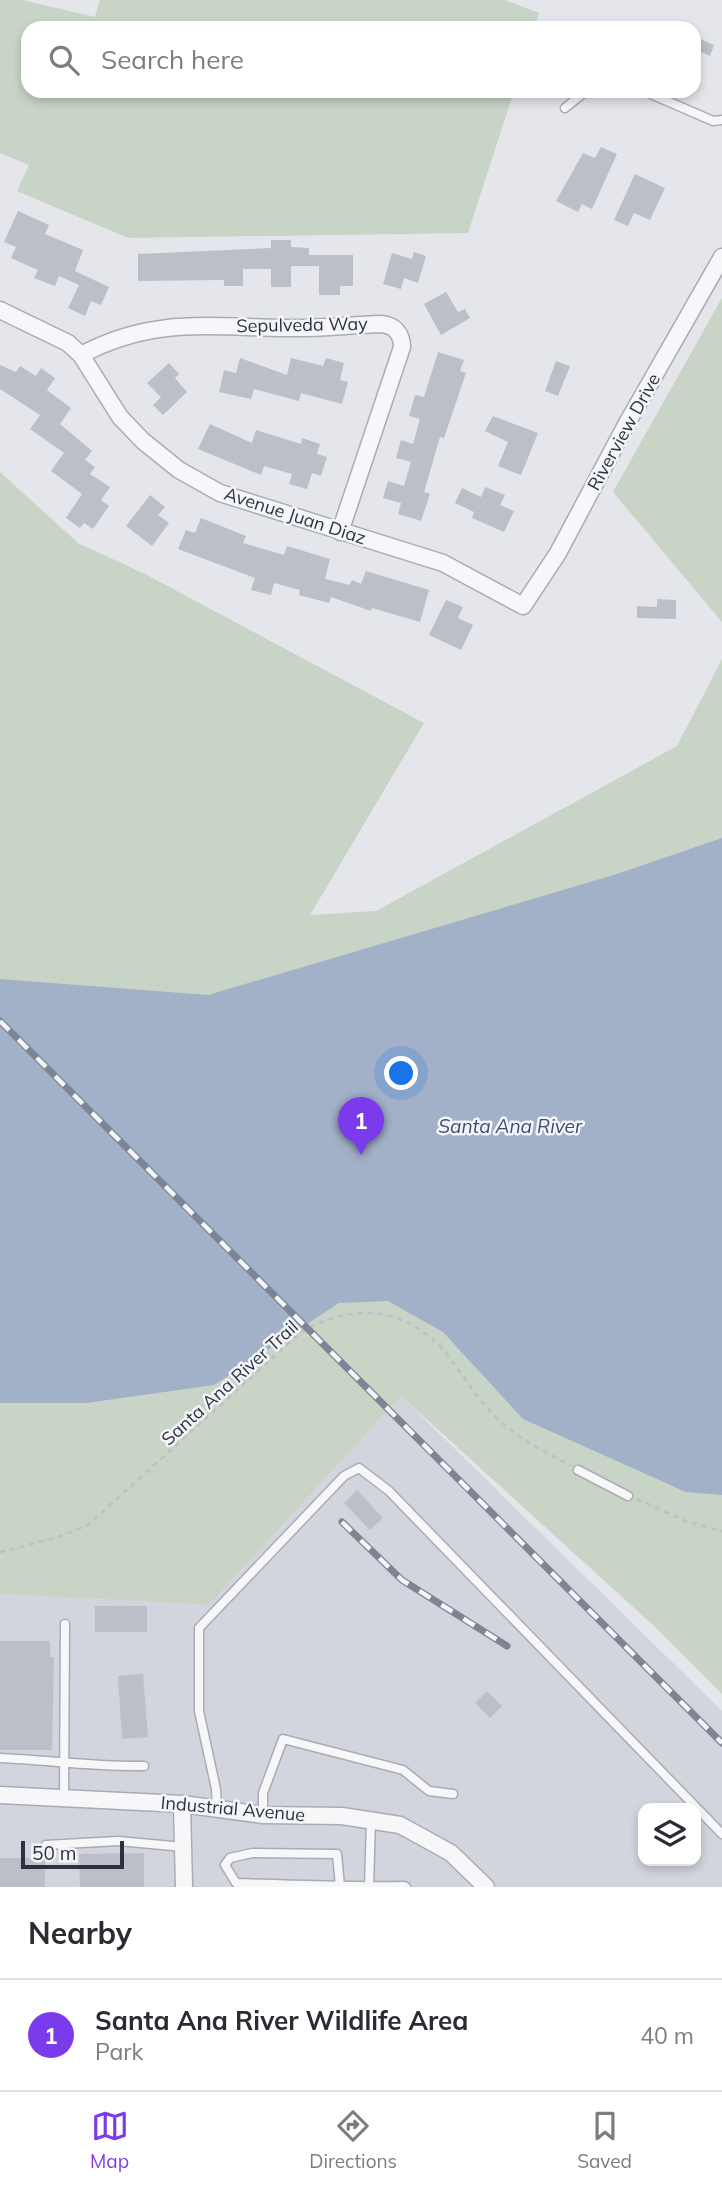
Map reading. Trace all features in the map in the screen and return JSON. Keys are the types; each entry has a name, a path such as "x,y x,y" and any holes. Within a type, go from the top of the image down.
{"street":[{"name":"Riverview Drive","path":"523,606 558,553 626,425 722,257"},
{"name":"Avenue Juan Diaz","path":"0,310 51,333 81,355 120,417 143,441 178,470 220,493 443,563 523,606"},
{"name":"Sepulveda Way","path":"81,355 124,335 182,325 287,329 381,324 394,327 401,337 401,351 340,532"},
{"name":"Industrial Avenue","path":"0,1795 182,1804 262,1815 342,1816 400,1825 451,1853 486,1887"},
{"path":"182,1804 184,1887"}],"lane":[{"path":"565,108 577,98"},
{"path":"660,98 713,121 722,120"},
{"path":"217,1810 216,1789 199,1711 199,1628 344,1476 359,1468 366,1470 408,1510 722,1834"},
{"path":"578,1470 628,1496"},
{"path":"64,1798 65,1624"},
{"path":"262,1815 263,1793 282,1739 402,1770 429,1791 453,1794"},
{"path":"0,1758 144,1766"},
{"path":"369,1887 371,1820"},
{"path":"47,1845 118,1841 184,1847"},
{"path":"340,1886 337,1854 252,1853 230,1858 225,1865 236,1883 369,1887 406,1887"}],"path":[{"name":"Santa Ana River Trail","path":"0,1552 64,1536 88,1525 300,1334 316,1323 351,1313 386,1313 403,1319 422,1331 446,1354 478,1398 504,1426 533,1447 578,1470"},
{"path":"628,1496 688,1522 722,1531"}],"shaded area":[{"path":"401,1396 722,1711 722,1887 0,1887 0,1594 209,1605"}],"green space":[{"path":"0,0 22,0 95,17 100,0 505,0 539,13 537,21 21,21 21,98 512,98 468,233 128,238 17,191 29,165 0,153"},
{"path":"722,298 722,622 613,492"},
{"path":"0,472 78,543 145,574 424,723 310,915 376,911 677,746 722,659 722,1694 653,1625 401,1396 209,1605 0,1594"}],"water":[{"name":"Santa Ana River","path":"722,838 722,1495 686,1492 523,1419 443,1332 388,1301 339,1303 214,1385 86,1403 0,1403 0,979 208,995 617,874"}],"building":[{"path":"701,39 714,45 710,56 701,52"},
{"path":"601,147 617,154 592,209 582,204 578,212 556,201 583,153 595,158"},
{"path":"635,174 665,188 650,220 634,213 628,226 614,220"},
{"path":"18,211 49,225 45,234 83,250 75,271 109,287 101,305 91,301 85,316 68,308 79,285 59,276 55,286 34,278 38,270 11,258 16,247 4,242"},
{"path":"271,240 291,240 291,247 309,248 309,255 353,255 353,286 340,286 340,295 319,295 319,266 291,266 291,287 271,287 271,269 243,269 243,286 224,286 224,280 138,281 138,254 271,248"},
{"path":"414,252 426,256 418,283 404,278 401,289 383,284 392,253 412,259"},
{"path":"446,292 458,312 465,309 470,318 441,335 424,304"},
{"path":"438,352 464,360 460,371 466,373 444,438 440,437 424,492 430,494 421,521 398,514 401,503 383,498 388,481 404,486 411,462 396,458 401,440 413,444 420,419 409,416 415,395 424,397"},
{"path":"240,358 287,375 291,358 323,366 326,358 344,363 340,380 348,382 342,404 301,393 299,401 254,389 251,399 219,392 224,370 236,373"},
{"path":"556,361 570,366 558,396 545,391"},
{"path":"169,363 179,374 175,378 187,392 163,415 153,405 161,397 147,383"},
{"path":"0,365 16,372 20,366 36,376 41,368 55,378 47,390 71,408 60,424 92,451 85,460 95,467 90,474 110,487 101,500 109,506 93,529 84,523 80,528 66,518 82,494 51,471 64,453 30,429 40,415 0,389"},
{"path":"493,416 538,433 521,475 498,466 508,442 485,431"},
{"path":"210,424 252,443 256,430 301,444 302,438 320,444 317,454 327,457 321,476 312,473 307,489 289,484 292,474 264,466 261,475 198,449"},
{"path":"485,487 505,495 500,505 514,511 504,532 472,518 474,512 455,503 462,488 481,497"},
{"path":"150,495 165,507 158,515 169,523 152,546 126,526"},
{"path":"201,518 246,536 243,543 284,555 287,546 330,559 325,579 350,585 352,580 361,584 366,571 429,590 420,622 372,608 371,611 331,597 329,603 299,595 300,590 274,583 271,595 251,590 255,578 178,549 186,530 195,533"},
{"path":"657,599 676,600 676,619 637,618 637,606 657,607"},
{"path":"446,600 463,607 458,618 473,625 461,650 429,635"},
{"path":"357,1490 383,1518 370,1530 344,1503"},
{"path":"95,1606 147,1606 147,1632 95,1632"},
{"path":"0,1641 50,1641 50,1657 54,1657 52,1750 0,1750"},
{"path":"143,1674 148,1737 122,1739 118,1676"},
{"path":"487,1691 502,1706 490,1718 475,1703"},
{"path":"144,1853 144,1887 80,1887 79,1854"},
{"path":"0,1858 45,1858 45,1887 0,1887"}],"railway":[{"path":"0,1021 722,1743"},
{"path":"342,1522 402,1580 507,1646"}],"place":[{"name":"Santa Ana River Wildlife Area","path":"361,1155"}]}
